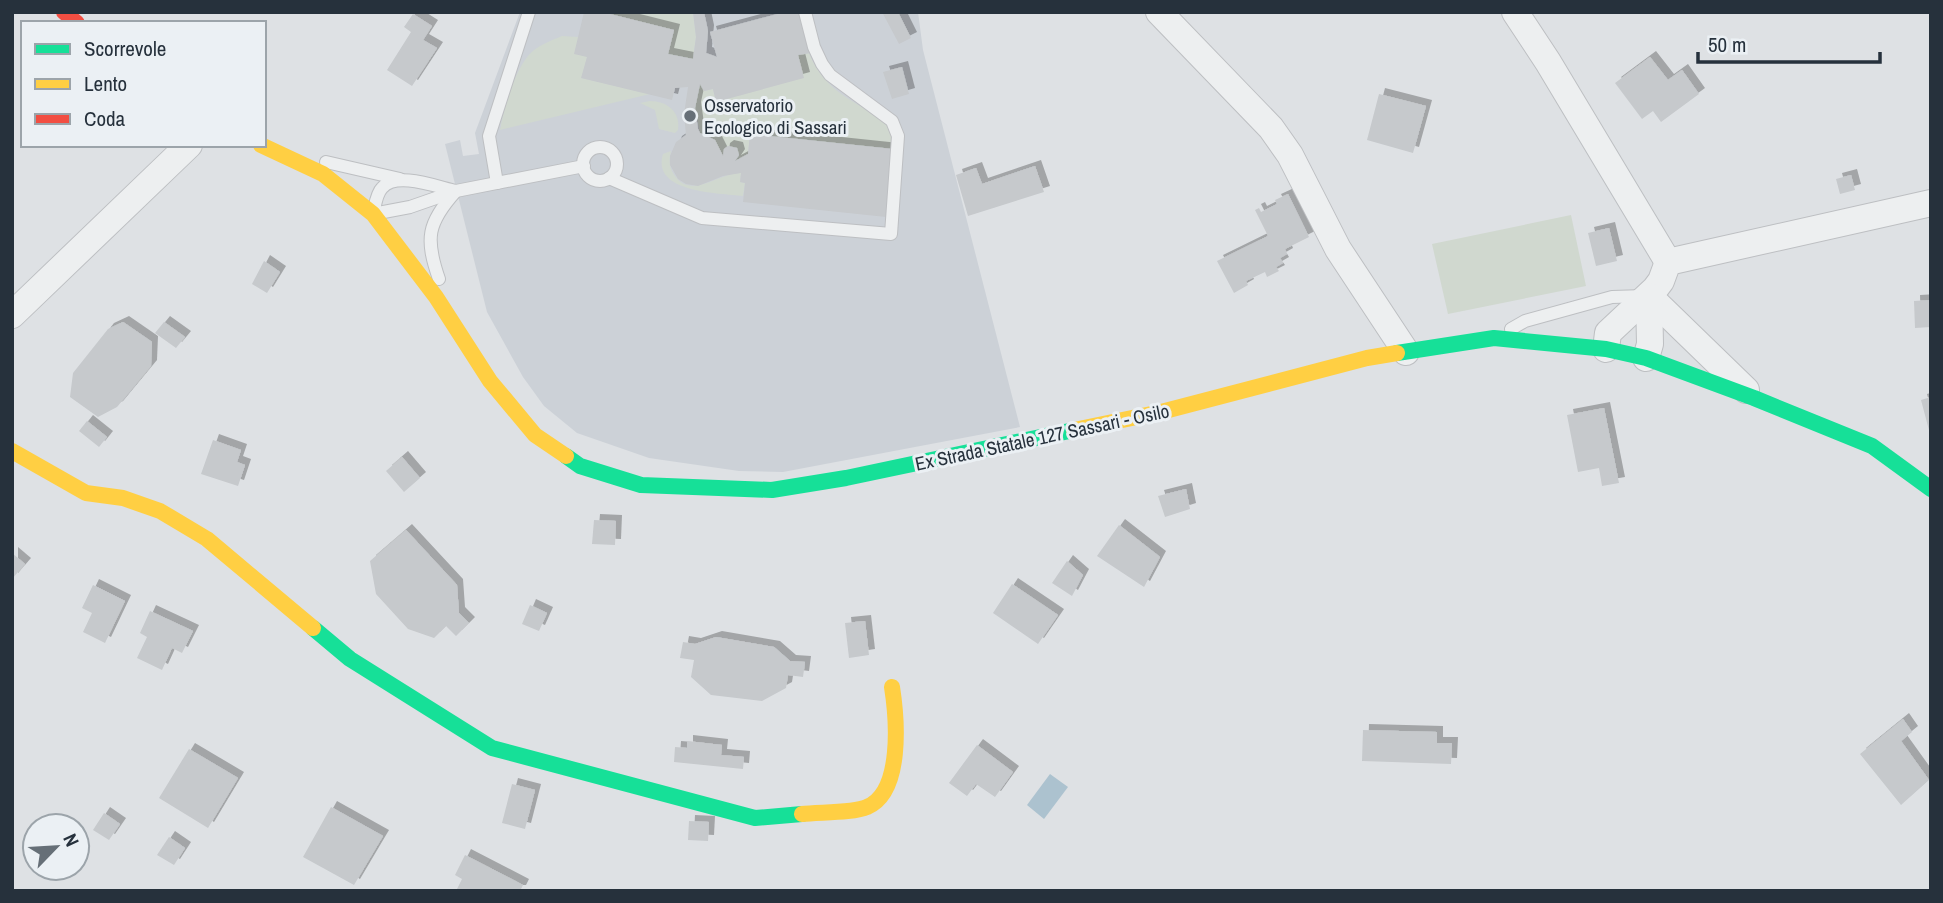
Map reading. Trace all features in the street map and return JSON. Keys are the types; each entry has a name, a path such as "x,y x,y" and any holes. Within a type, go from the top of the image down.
{"main road":[{"name":"Ex Strada Statale 127 Sassari - Osilo","path":"267,148 323,174 373,214 436,297 490,381 535,435 580,466 640,485 772,490 846,478 1161,412 1367,358 1494,338 1606,349 1646,358 1872,446 1931,489"},
{"path":"12,450 86,493 123,498 160,511 195,532 350,659 492,748 755,818 866,808 882,798 892,778 896,711 892,687"}],"street":[{"path":"1159,12 1271,128 1290,155 1338,249 1406,352"},
{"path":"1515,12 1668,262"},
{"path":"12,315 187,147"},
{"path":"1668,262 1931,203"},
{"path":"1606,349 1608,333 1649,296 1661,281 1668,262"},
{"path":"1646,358 1650,344 1649,296"},
{"path":"1649,296 1754,398"}],"lane":[{"path":"497,183 489,136 529,12"},
{"path":"609,178 702,218 891,234 898,136 892,121 830,75 814,47 805,12"},
{"path":"267,148 456,191"},
{"path":"607,148 614,155 617,161 615,171 609,178 591,178 585,171 588,152 607,148"},
{"path":"404,179 392,181 382,188 373,214 410,207 456,191 584,166"},
{"path":"456,191 435,217 429,236 436,271 460,337"},
{"path":"1494,338 1525,321 1612,297 1649,296"}],"shaded area":[{"path":"520,12 918,12 923,50 1020,427 783,472 739,471 649,458 577,433 544,406 523,377 487,312 445,144 460,140 463,156 479,154 475,133"},
{"path":"602,12 693,12 696,37 693,59 668,54 674,30"},
{"path":"562,36 578,37 587,57 582,78 650,94 500,130 510,92 528,56 535,49"},
{"path":"809,53 823,78 832,87 887,123 893,149 750,134 748,154 735,161 739,155 737,148 728,146 724,149 723,156 715,140 700,133 695,108 700,84 704,91 713,89 716,102 798,55"},
{"path":"640,103 662,103 672,109 678,124 675,133 659,129 655,110"},
{"path":"671,151 671,168 680,181 688,185 705,184 741,173 740,182 745,183 743,196 704,192 677,184 667,177 662,167 663,154"},
{"path":"1571,215 1586,286 1448,314 1432,244"}],"water":[{"path":"1050,774 1068,787 1044,819 1027,805"}],"building":[{"name":"Osservatorio Ecologico di Sassari","path":"584,12 602,12 674,30 668,54 693,59 696,37 693,12 704,12 708,31 706,53 717,57 710,32 785,12 799,12 811,53 798,55 804,78 716,102 713,89 704,91 700,84 695,108 698,129 700,133 715,140 723,156 724,149 728,146 737,148 739,155 735,161 748,154 750,134 893,149 886,217 743,202 745,183 740,182 741,173 723,176 698,186 678,179 670,165 670,156 676,142 686,135 684,114 688,87 675,88 672,100 581,78 587,57 574,54"},
{"path":"882,12 898,12 911,38 899,44"},
{"path":"413,14 432,26 423,40 437,48 412,86 387,70 411,32 404,27"},
{"path":"1650,57 1668,80 1682,70 1699,94 1661,122 1653,111 1642,119 1615,83"},
{"path":"902,67 909,94 892,99 883,72"},
{"path":"1379,94 1426,106 1413,153 1367,140"},
{"path":"1035,166 1044,192 968,216 956,175 976,168 982,184"},
{"path":"1851,175 1855,190 1840,194 1836,179"},
{"path":"1288,194 1309,237 1285,249 1287,254 1280,258 1283,263 1276,267 1279,271 1267,277 1265,272 1246,281 1248,285 1234,293 1217,261 1268,236 1255,210 1259,208 1261,212 1277,204 1275,200"},
{"path":"1609,228 1617,261 1596,266 1588,233"},
{"path":"264,261 280,272 267,293 252,284"},
{"path":"1931,300 1931,327 1915,328 1914,301"},
{"path":"123,322 152,342 151,366 117,407 98,417 70,397 73,373 108,329"},
{"path":"164,322 185,337 176,348 155,333"},
{"path":"1931,397 1931,433 1930,434 1921,400"},
{"path":"1604,408 1619,483 1602,486 1599,468 1578,472 1567,415"},
{"path":"87,421 107,437 99,447 79,431"},
{"path":"213,440 241,450 237,462 245,465 238,486 201,474"},
{"path":"402,457 420,478 404,492 386,471"},
{"path":"1186,489 1190,509 1165,517 1158,496"},
{"path":"594,520 616,521 615,545 592,544"},
{"path":"1119,525 1160,557 1144,587 1097,556"},
{"path":"406,530 457,585 459,613 469,623 456,636 446,626 434,638 408,629 376,594 370,561"},
{"path":"12,553 25,564 12,579"},
{"path":"1067,561 1083,575 1072,596 1052,583"},
{"path":"1012,584 1058,615 1038,644 993,613"},
{"path":"93,585 125,601 105,643 83,632 92,613 82,608"},
{"path":"530,605 547,613 539,631 522,624"},
{"path":"150,611 193,631 182,653 172,648 162,670 137,658 147,637 140,633"},
{"path":"865,621 869,655 849,658 845,623"},
{"path":"716,637 774,647 790,661 805,662 803,677 788,675 786,688 762,701 711,695 691,677 694,660 680,658 683,642 695,644"},
{"path":"1903,719 1912,732 1901,741 1929,780 1901,805 1860,754"},
{"path":"1363,730 1437,732 1437,743 1452,743 1451,764 1362,761"},
{"path":"687,741 722,745 721,755 744,757 743,769 674,762 675,747 687,748"},
{"path":"977,745 1013,772 995,797 976,784 967,796 949,783"},
{"path":"189,749 238,778 208,828 159,798"},
{"path":"512,784 535,790 525,829 502,823"},
{"path":"331,807 383,836 354,885 303,857"},
{"path":"104,813 120,824 109,840 93,830"},
{"path":"689,821 709,822 708,841 688,840"},
{"path":"169,837 185,848 174,865 157,855"},
{"path":"465,855 523,885 520,891 456,891 462,879 455,875"}],"traffic: fast":[{"path":"1397,353 1494,338 1606,349 1646,358 1872,446 1931,489"},
{"path":"566,456 580,466 641,485 772,490 846,478 1074,430"},
{"path":"313,628 350,659 492,748 755,818 802,814"}],"traffic: slow":[{"path":"265,147 323,174 373,214 436,297 490,381 535,435 566,456"},
{"path":"1074,430 1161,412 1367,358 1397,353"},
{"path":"12,451 86,493 123,498 160,511 207,539 313,628"},
{"path":"802,814 861,809 879,799 887,786 895,753 892,687"}],"traffic: jam":[{"path":"64,12 75,21"}],"place":[{"name":"Osservatorio Ecologico di Sassari","path":"690,116"}]}
